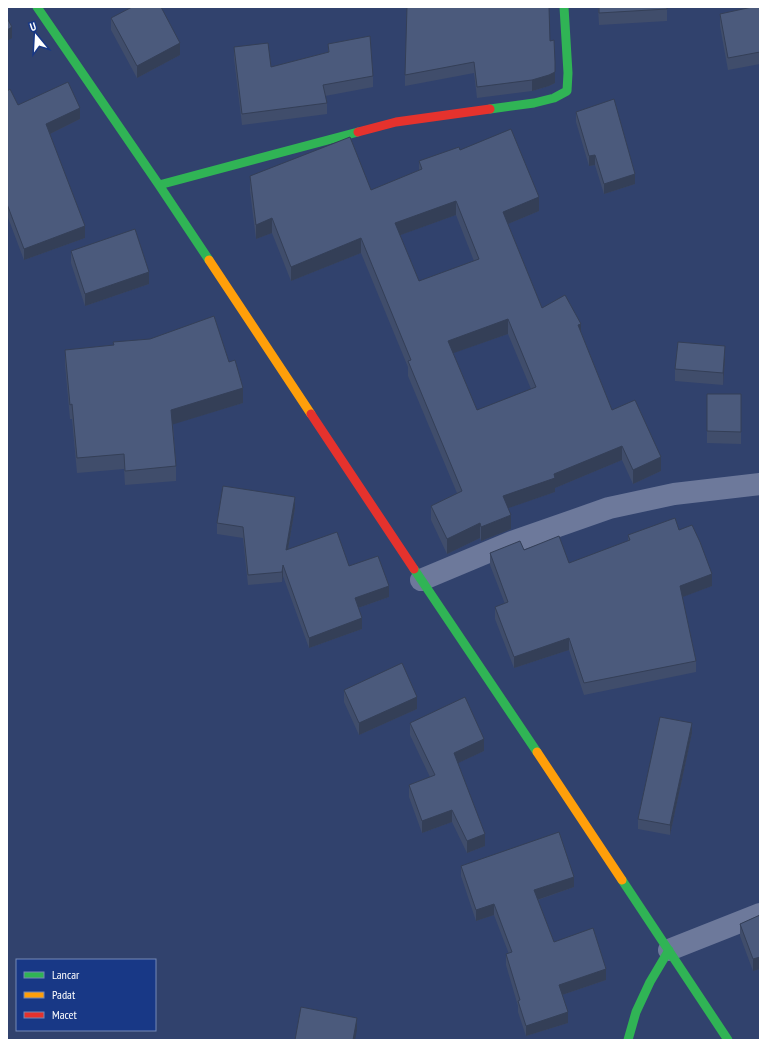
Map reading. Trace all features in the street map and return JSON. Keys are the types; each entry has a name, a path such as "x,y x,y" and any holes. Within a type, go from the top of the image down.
{"main road":[{"path":"38,7 159,185 728,1040"},
{"path":"159,185 396,122 534,103 554,98 567,91 568,73 564,7"},
{"path":"628,1040 636,1012 644,994 669,950"}],"street":[{"path":"421,580 512,542 609,508 674,494 760,484"},
{"path":"669,950 760,914"}],"building":[{"path":"132,7 161,7 180,43 137,66 111,18"},
{"path":"407,7 549,7 550,41 554,40 555,72 532,80 477,87 474,62 405,75"},
{"path":"599,7 667,7 667,9 599,13"},
{"path":"752,7 760,7 760,52 728,58 720,14"},
{"path":"7,18 12,27 7,30"},
{"path":"370,36 373,76 323,85 327,103 242,114 234,47 268,43 271,67 329,52 328,44"},
{"path":"68,82 80,108 46,124 85,226 24,249 7,204 7,91 10,89 18,105"},
{"path":"614,99 635,174 604,184 595,155 589,156 576,112"},
{"path":"511,129 539,197 503,212 542,308 565,295 581,324 578,325 612,410 635,400 661,457 633,470 622,446 554,474 555,478 503,496 511,515 481,527 480,523 447,539 431,506 462,491 408,361 411,360 361,238 291,267 272,218 256,225 250,176 350,137 371,190 422,169 419,161 459,147 460,150","holes":["456,201 479,259 419,281 395,223","508,319 536,387 477,410 448,341"]},
{"path":"135,229 149,272 85,294 71,251"},
{"path":"214,316 229,362 235,360 243,388 171,410 176,466 125,471 124,454 77,458 65,350 114,345 113,342 150,339"},
{"path":"678,342 725,346 723,373 675,369"},
{"path":"707,394 741,394 741,432 707,431"},
{"path":"223,486 295,497 286,550 337,532 349,566 378,556 389,586 355,598 362,618 309,638 283,565 282,572 248,575 243,527 217,523"},
{"path":"675,518 679,530 692,525 712,574 680,586 696,661 584,683 569,638 514,657 495,607 508,602 490,553 520,541 524,550 559,536 569,563 630,540 628,535"},
{"path":"402,663 417,697 359,723 344,690"},
{"path":"465,697 484,739 454,753 485,834 467,841 452,810 422,821 409,785 435,775 410,723"},
{"path":"660,717 692,723 670,825 638,819"},
{"path":"559,832 574,877 534,890 554,942 593,928 606,969 559,985 568,1012 526,1026 506,954 512,952 494,904 476,910 461,866"},
{"path":"760,915 760,957 753,959 740,924"},
{"path":"301,1007 357,1018 353,1040 295,1040"}],"traffic: fast":[{"path":"37,7 209,260"},
{"path":"490,109 534,103 554,98 567,91 568,73 564,7"},
{"path":"159,185 358,132"},
{"path":"414,569 537,752"},
{"path":"622,880 728,1040"},
{"path":"628,1040 636,1012 650,982 669,950"}],"traffic: slow":[{"path":"209,260 311,414"},
{"path":"537,752 622,880"}],"traffic: jam":[{"path":"358,132 396,122 490,109"},
{"path":"311,414 414,569"}]}
